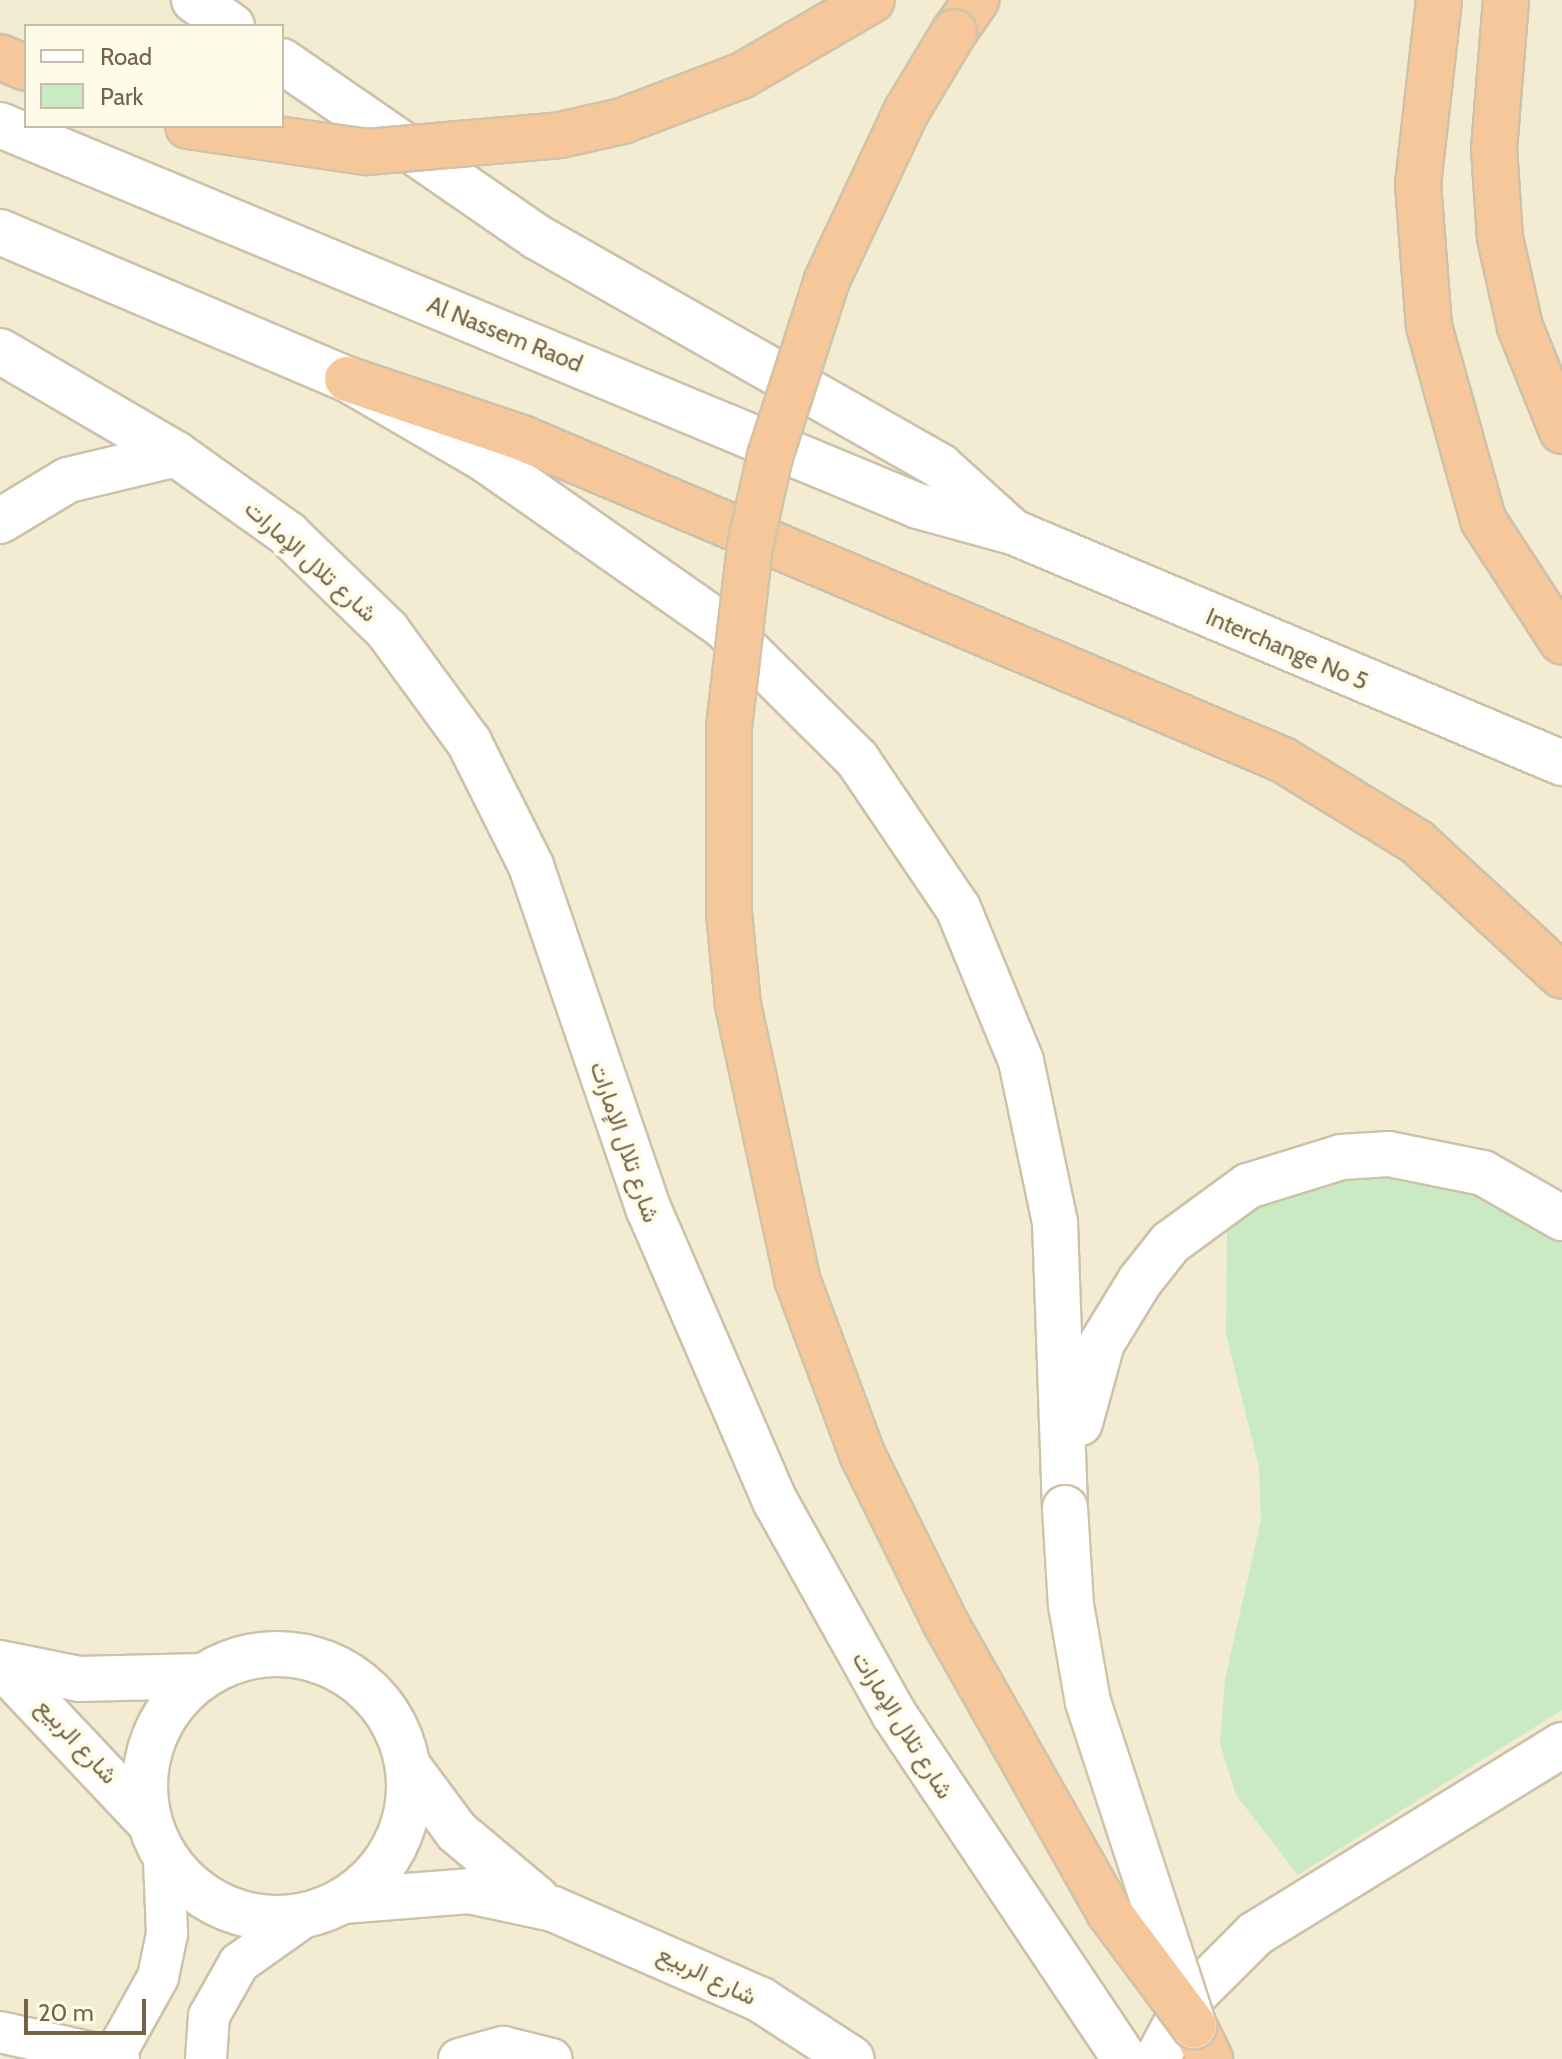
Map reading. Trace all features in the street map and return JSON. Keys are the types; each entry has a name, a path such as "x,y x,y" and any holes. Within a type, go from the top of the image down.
{"highway":[{"path":"202,128 367,152 560,135 732,80 872,0"},
{"path":"1439,0 1421,113 1421,255 1443,396 1483,520 1562,641"},
{"path":"1506,0 1494,148 1500,238 1520,327 1562,431"},
{"path":"965,16 906,112 827,280 774,441 750,546 729,728 729,913 738,1005 793,1264 862,1454 945,1622 1109,1912 1202,2042"},
{"path":"0,57 24,67"},
{"path":"347,379 522,438 1283,760 1427,850 1562,976"}],"main road":[{"path":"194,0 229,24"},
{"path":"284,62 537,237 940,466 1013,532"},
{"name":"Al Nassem Raod","path":"0,125 918,506 1013,532"},
{"path":"0,232 347,379 498,468 672,586 769,667 857,759 931,860 1003,1009 1044,1154 1060,1277 1065,1508 1071,1605 1088,1702 1202,2042"},
{"name":"شارع تلال الإمارات","path":"0,351 176,454 340,580 387,630 469,742 531,866 649,1210 739,1428 894,1714 1125,2059"},
{"path":"0,521 68,480 176,454"},
{"name":"Interchange No 5","path":"1013,532 1562,763"},
{"path":"1065,1508 1090,1377 1140,1281 1170,1243 1248,1186 1341,1157 1389,1154 1449,1163 1527,1193 1562,1218"},
{"path":"288,1654 331,1665 368,1689 395,1725 408,1766 408,1806 395,1845 372,1877 322,1909 225,1908 156,1840 144,1781 152,1740 172,1704 203,1676 244,1658 288,1654"},
{"name":"شارع الربيع","path":"0,1664 79,1679 203,1676"},
{"name":"شارع الربيع","path":"0,1664 156,1840"},
{"path":"1157,2059 1188,2001 1255,1934 1562,1745"},
{"name":"شارع الربيع","path":"408,1766 486,1861 553,1909"},
{"name":"شارع الربيع","path":"322,1909 469,1891 553,1909 761,2000 852,2059"}],"street":[{"path":"0,2032 116,2058 144,2011 162,1959 156,1840"},
{"path":"206,2059 209,2016 224,1985 257,1943 322,1909"},
{"path":"162,1959 224,1985"},
{"path":"459,2059 503,2047 552,2059"}],"shaded area":[{"path":"0,0 1562,0 1562,2059 0,2059"}],"green space":[{"path":"1376,1174 1444,1181 1497,1199 1562,1242 1562,1710 1298,1875 1236,1795 1220,1744 1225,1679 1261,1520 1259,1468 1226,1334 1227,1224 1266,1199 1317,1181"}]}
